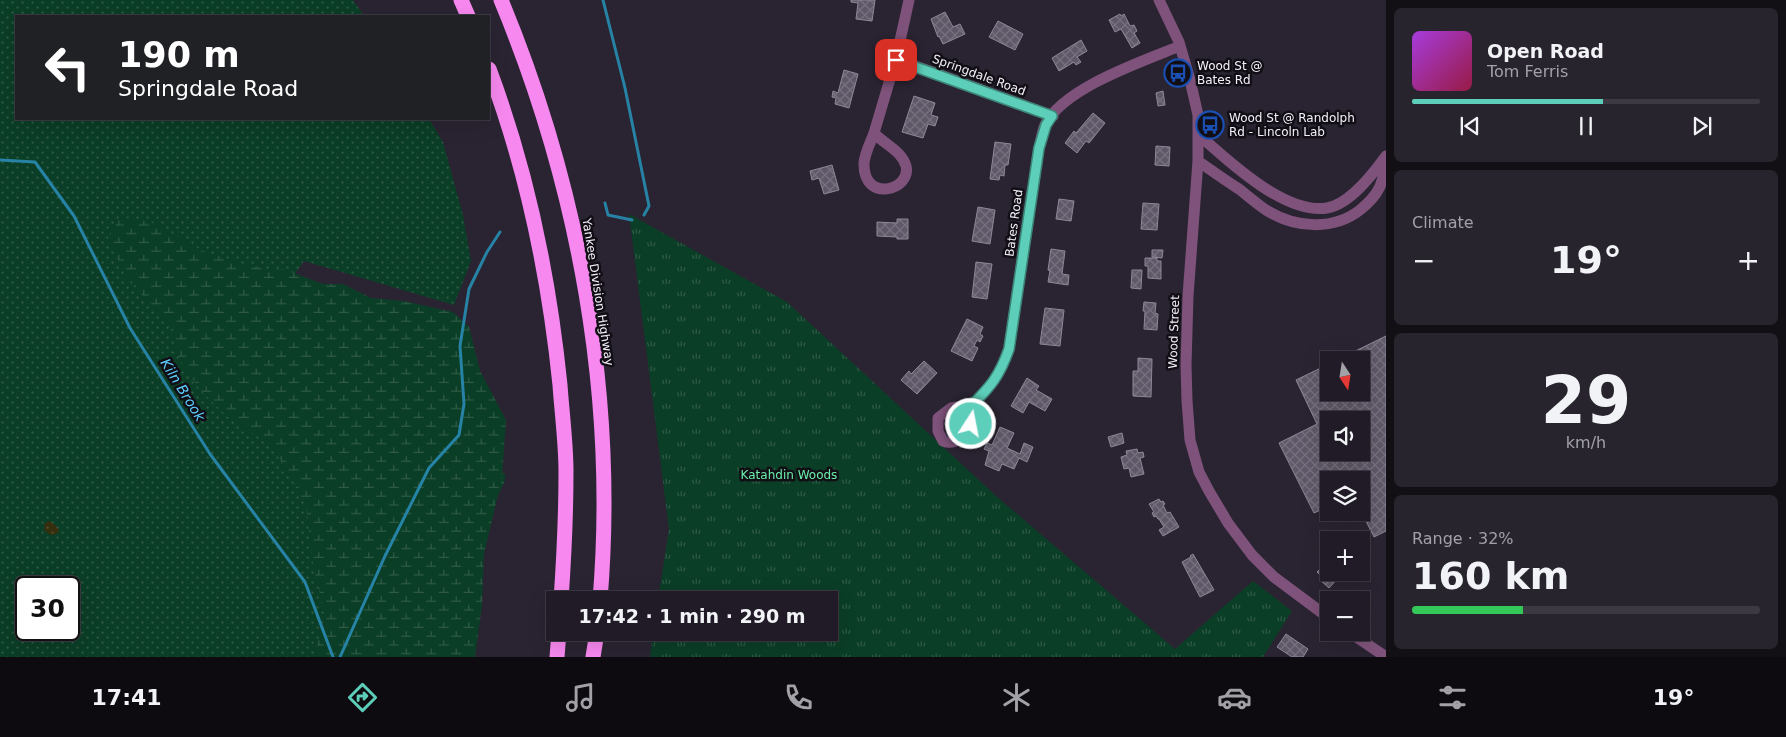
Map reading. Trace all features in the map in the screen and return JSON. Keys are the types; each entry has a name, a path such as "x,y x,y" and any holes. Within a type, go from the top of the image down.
{"highway":[{"path":"461,0 468,15"},
{"name":"Yankee Division Highway","path":"501,0 520,46 554,147 577,244 591,324 603,464 600,591"},
{"path":"490,71 517,156 537,235 549,293 557,354 565,452 562,591"},
{"path":"557,657 558,641"},
{"path":"594,657 596,641"}],"street":[{"path":"874,133 884,143 891,146 906,166 906,174 899,184 892,188 882,190 874,188 866,179 865,157 896,60 909,0"},
{"name":"Wood Street","path":"1159,0 1180,46 1198,116 1198,161 1188,296 1186,365 1190,440 1200,472 1209,491 1228,523 1252,555 1274,578 1320,611"},
{"name":"Bates Road","path":"968,411 992,385 1003,366 1009,349 1039,148 1046,125 1072,95 1104,78 1180,46"},
{"name":"Springdale Road","path":"896,60 1052,116"},
{"path":"1198,134 1230,163 1266,188 1288,201 1308,208 1327,208 1346,200 1362,186 1386,157"},
{"path":"1198,161 1267,210 1292,222 1314,225 1333,223 1354,214 1370,202 1382,186 1386,157"},
{"path":"1362,641 1386,657"}],"green space":[{"path":"0,0 353,0 363,15 15,15 15,120 430,120 443,142 463,215 471,261 454,305 304,261 245,345 505,474 505,481 419,654 421,657 0,657"},
{"name":"Katahdin Woods","path":"629,214 787,302 996,496 1175,649 1253,581 1292,611 1263,657 650,657 652,641 838,641 838,591 659,591 669,529"},
{"path":"121,217 151,222 203,251 239,263 267,269 283,269 323,284 343,284 371,298 404,301 453,312 469,327 480,371 506,420 502,478 484,554 482,605 475,657 314,657 325,615 313,564 306,505 273,447 228,417 200,390 179,358 169,324 126,278 108,237"}],"sand":[{"path":"50,521 58,528 59,531 56,534 51,535 44,530 45,523"}],"building":[{"path":"851,0 875,0 872,21 856,19 858,3 851,2"},
{"path":"945,12 953,27 960,24 965,34 943,44 931,19"},
{"path":"1120,14 1121,16 1124,14 1130,26 1134,25 1137,31 1134,33 1140,43 1132,48 1121,29 1115,32 1109,20"},
{"path":"998,21 1023,34 1015,50 989,37"},
{"path":"1081,40 1087,51 1077,57 1081,62 1076,65 1074,62 1059,71 1052,58"},
{"path":"844,70 858,74 849,108 835,104 836,98 832,97 833,91 838,93"},
{"path":"1163,91 1165,105 1158,106 1156,93"},
{"path":"914,96 935,103 931,115 938,117 935,126 928,124 923,138 902,132"},
{"path":"1093,113 1105,123 1089,143 1086,141 1077,153 1065,143 1074,131 1076,133"},
{"path":"995,142 1011,144 1008,165 1005,165 1004,176 1000,175 999,180 990,179"},
{"path":"1156,146 1170,147 1169,166 1155,165"},
{"path":"832,165 839,190 824,194 819,178 812,180 810,171"},
{"path":"1059,199 1074,201 1071,221 1056,219"},
{"path":"1143,203 1159,204 1157,230 1141,229"},
{"path":"978,207 995,210 990,244 972,241"},
{"path":"897,219 908,219 908,239 877,236 877,222 897,223"},
{"path":"1051,249 1065,251 1062,274 1069,275 1068,285 1048,282"},
{"path":"1152,250 1163,250 1162,258 1152,257"},
{"path":"1145,258 1157,258 1157,261 1161,261 1161,279 1148,278 1148,266 1145,266"},
{"path":"976,262 992,264 987,299 972,297"},
{"path":"1132,270 1142,270 1141,289 1131,288"},
{"path":"1144,302 1156,303 1155,313 1158,314 1157,330 1144,329"},
{"path":"1045,308 1064,310 1060,346 1040,344"},
{"path":"967,319 983,327 980,334 983,336 980,342 977,340 974,346 978,348 972,361 951,351"},
{"path":"1386,336 1386,531 1374,537 1366,521 1370,521 1370,471 1320,471 1320,510 1314,513 1279,443 1317,424 1296,380 1320,368 1320,401 1370,401 1370,351 1355,351"},
{"path":"1138,358 1152,359 1151,397 1133,396 1133,371 1138,371"},
{"path":"924,361 937,373 917,394 901,380 909,371 911,374"},
{"path":"1027,378 1039,386 1036,390 1052,399 1045,411 1029,402 1023,413 1011,406"},
{"path":"1000,427 1014,433 1007,448 1020,454 1024,443 1033,447 1027,462 1019,458 1014,469 1002,464 999,471 985,465 989,451 984,449 987,443 992,445"},
{"path":"1122,433 1124,443 1111,447 1108,437"},
{"path":"1137,449 1138,453 1143,452 1144,457 1140,458 1144,474 1131,477 1129,468 1124,469 1121,457 1127,455 1126,451"},
{"path":"1159,499 1161,502 1163,501 1167,513 1170,512 1179,527 1163,536 1159,530 1164,527 1156,516 1154,517 1152,513 1154,512 1149,504"},
{"path":"1193,554 1214,590 1200,597 1182,562"},
{"path":"1321,581 1335,581 1329,588"},
{"path":"1286,634 1308,649 1303,657 1292,657 1277,647"}],"waterway":[{"path":"603,0 625,88 649,206 644,215"},
{"name":"Kiln Brook","path":"0,160 35,162 74,216 130,328 210,454 305,582 333,657"},
{"path":"605,203 608,215 632,220"},
{"path":"340,657 385,556 429,468 459,435 464,404 460,346 469,289 487,252 500,232"}],"place":[{"name":"Wood St @ Bates Rd","path":"1178,73"},
{"name":"Wood St @ Randolph Rd - Lincoln Lab","path":"1210,125"}],"route":[{"path":"896,60 1052,116 1046,125 1039,148 1009,349 1003,366 992,385 970,407 968,411 971,424"}]}
